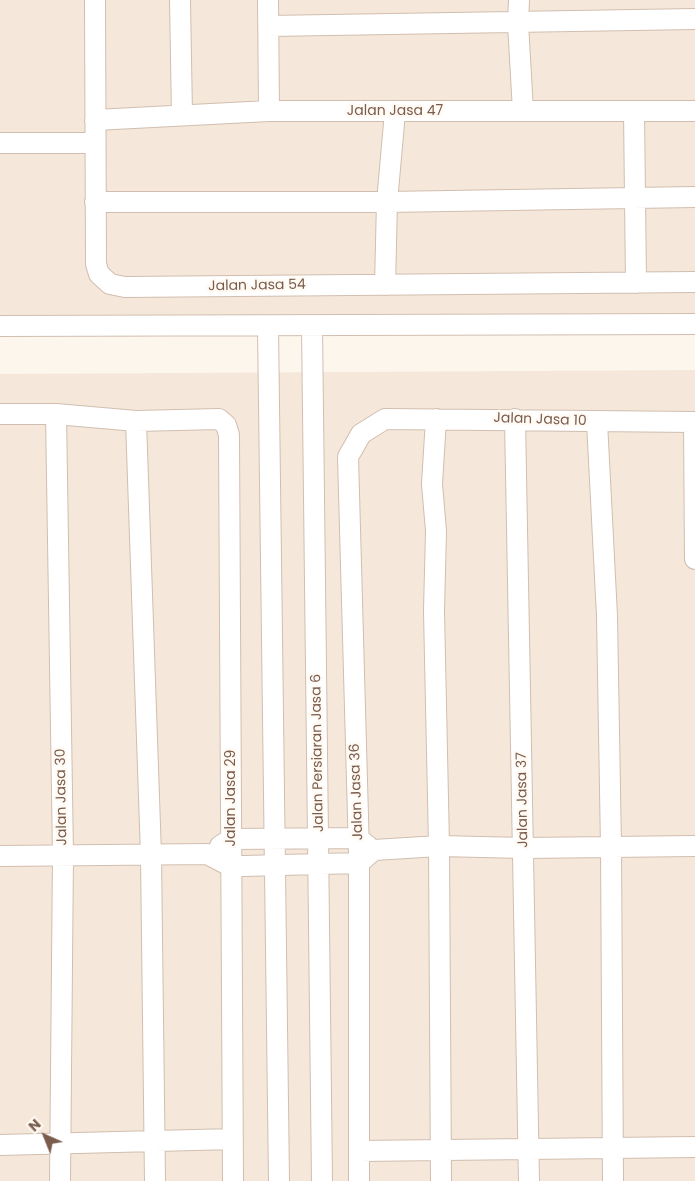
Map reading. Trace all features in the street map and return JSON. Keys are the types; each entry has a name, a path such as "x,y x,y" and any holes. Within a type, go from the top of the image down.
{"street":[{"name":"Jalan Jasa 54","path":"95,0 96,264 99,274 110,284 125,287 695,282"},
{"path":"180,0 182,115"},
{"path":"268,0 269,111"},
{"path":"519,0 518,23 523,111"},
{"path":"268,26 695,19"},
{"name":"Jalan Jasa 47","path":"95,120 269,111 695,111"},
{"path":"634,111 636,282"},
{"path":"384,285 387,202 395,112"},
{"path":"0,143 95,143"},
{"path":"95,202 387,202 695,198"},
{"path":"0,326 268,327 695,324"},
{"name":"Jalan Persiaran Jasa 6","path":"312,326 320,864 322,1181"},
{"path":"268,327 279,1181"},
{"path":"0,414 56,414 136,421 151,854 154,1181"},
{"name":"Jalan Jasa 30","path":"56,414 63,856 60,1181"},
{"name":"Jalan Jasa 29","path":"136,421 219,419 226,425 229,435 233,1181"},
{"name":"Jalan Jasa 10","path":"385,419 695,422"},
{"name":"Jalan Jasa 36","path":"359,1181 358,1151 366,856 358,838 348,457 362,434 385,419"},
{"path":"436,419 432,484 436,531 434,611 439,846 441,1181"},
{"name":"Jalan Jasa 37","path":"515,419 529,1181"},
{"path":"597,422 606,616 611,847 613,1181"},
{"path":"695,422 695,559"},
{"path":"207,854 231,840 358,838"},
{"path":"0,856 207,854 230,866 320,864 439,846 524,848 695,846"},
{"path":"0,1146 233,1139"},
{"path":"358,1151 695,1147"}],"shaded area":[{"path":"0,0 695,0 695,316 0,321"},
{"path":"695,370 695,1181 0,1181 0,374"}]}
